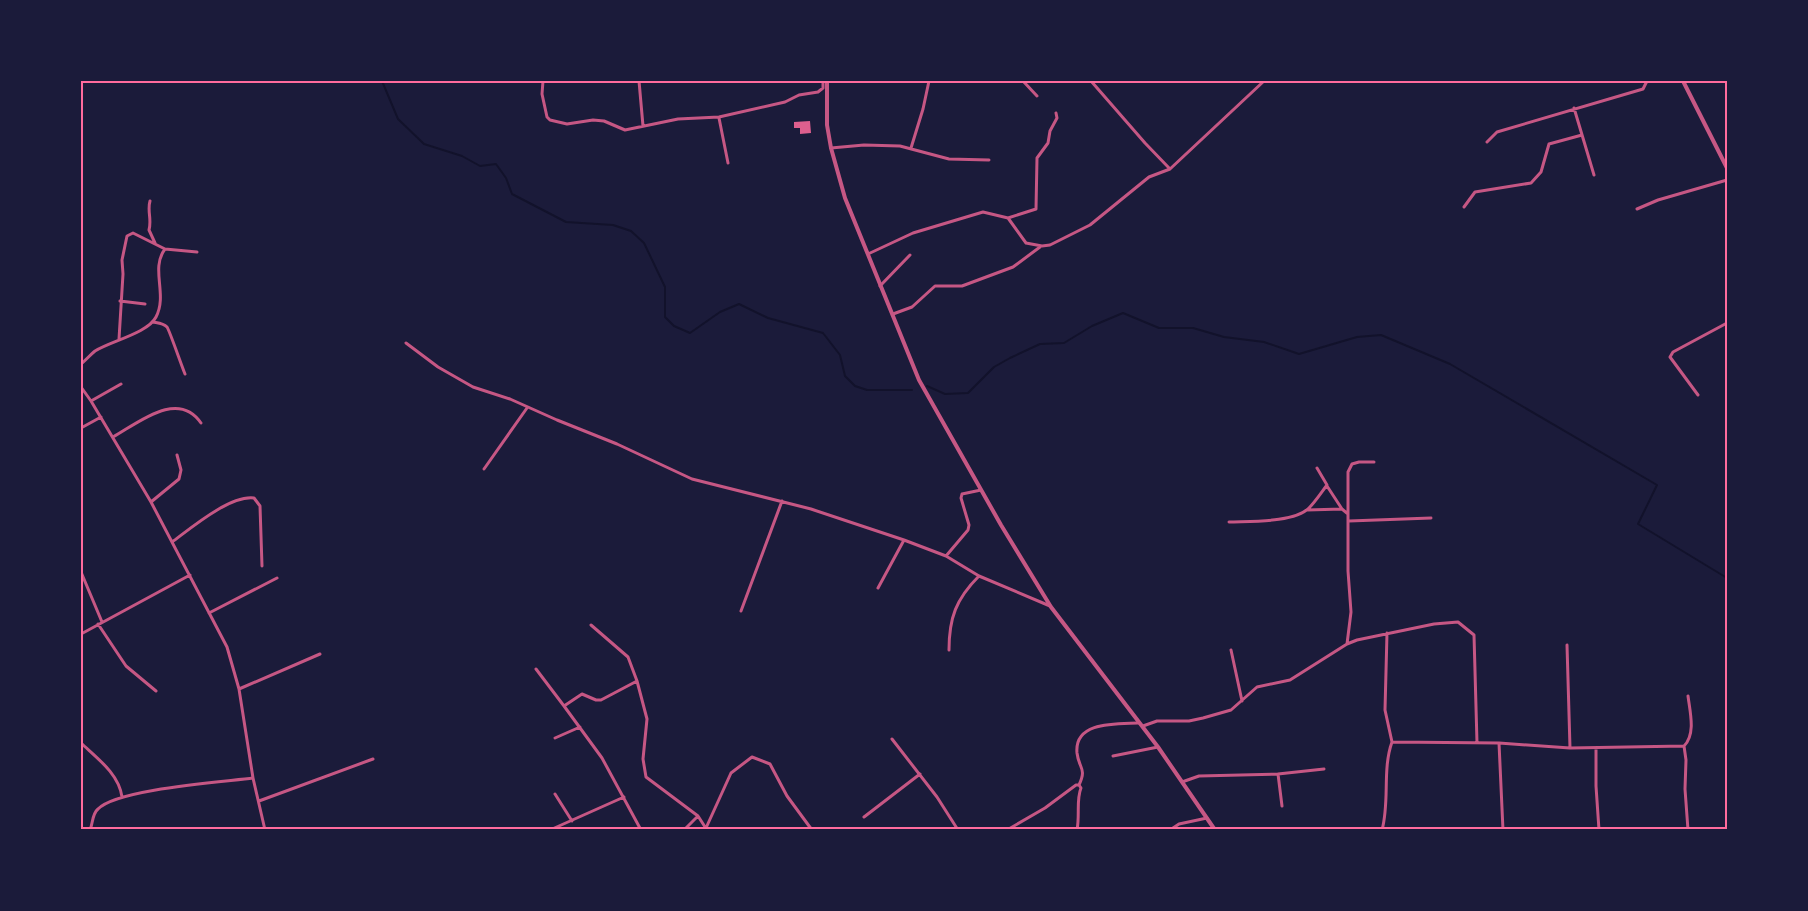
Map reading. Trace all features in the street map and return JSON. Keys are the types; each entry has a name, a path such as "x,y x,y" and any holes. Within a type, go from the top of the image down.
{"street":[{"path":"543,81 542,94 547,117 550,120 567,124 593,120 604,121 625,130 678,119 719,117 818,92 823,88 825,81"},
{"path":"639,81 643,126"},
{"path":"825,81 827,125 845,198 919,380 1051,607 1158,747 1215,830"},
{"path":"911,148 929,81"},
{"path":"1023,81 1036,96"},
{"path":"1091,81 1170,169"},
{"path":"1008,218 1026,243 1042,246 1050,245 1090,225 1149,177 1170,169 1264,81"},
{"path":"1487,142 1497,132 1643,89 1647,81"},
{"path":"1683,81 1727,168"},
{"path":"1574,108 1594,175"},
{"path":"867,255 913,233 983,212 1008,218 1036,209 1037,158 1048,143 1050,131 1057,118 1056,113"},
{"path":"719,117 728,163"},
{"path":"1464,207 1475,192 1531,183 1541,171 1549,144 1582,135"},
{"path":"831,148 864,145 911,148 949,159 988,160"},
{"path":"1637,209 1667,197 1727,180"},
{"path":"150,201 149,230 156,244"},
{"path":"119,339 122,260 127,236 133,233 165,249 197,252"},
{"path":"893,315 912,307 935,286 962,286 1013,267 1042,246"},
{"path":"81,364 95,352 153,322 161,297 159,257 165,249"},
{"path":"880,286 910,255"},
{"path":"120,301 145,304"},
{"path":"153,322 164,324 170,330 171,339 185,374"},
{"path":"1698,395 1670,357 1673,352 1727,323"},
{"path":"406,343 438,367 473,387 510,399 526,408 646,456 692,479 811,509 904,540 946,556 978,576 1051,607"},
{"path":"91,401 121,384"},
{"path":"81,387 151,502 227,647 239,689 253,778 265,830"},
{"path":"484,470 526,408"},
{"path":"113,437 151,415 170,409 184,409 195,414 201,423"},
{"path":"81,428 101,417"},
{"path":"151,502 179,479 181,470 177,455"},
{"path":"1347,644 1352,612 1348,571 1349,467 1359,462 1374,462"},
{"path":"1317,468 1342,509 1348,514"},
{"path":"1307,510 1327,485"},
{"path":"946,556 968,530 969,525 961,498 962,494 982,490"},
{"path":"172,542 215,512 234,502 248,497 254,498 260,506 262,566"},
{"path":"741,611 782,501"},
{"path":"1229,522 1276,519 1293,516 1307,510 1342,509"},
{"path":"1349,521 1431,518"},
{"path":"878,588 904,540"},
{"path":"81,572 100,623 126,666 156,692"},
{"path":"81,634 190,575"},
{"path":"950,650 951,619 961,597 978,576"},
{"path":"209,613 277,578"},
{"path":"1077,830 1080,813 1077,795 1081,788 1079,785 1084,770 1077,754 1078,742 1082,734 1102,724 1140,725 1189,721 1218,715 1230,710 1257,687 1290,680 1347,644 1387,633 1412,630 1446,621 1458,621 1474,635 1477,743"},
{"path":"591,625 628,657 637,681 647,719 643,759 646,777 698,816 707,829"},
{"path":"1382,830 1387,788 1386,767 1392,742 1385,710 1387,633"},
{"path":"1567,645 1570,748"},
{"path":"1231,650 1242,701"},
{"path":"239,689 320,654"},
{"path":"536,669 602,758 641,830"},
{"path":"564,706 582,694 601,700 637,681"},
{"path":"1688,696 1691,730 1684,746 1688,830"},
{"path":"555,738 580,726"},
{"path":"892,739 920,774 958,830"},
{"path":"1392,742 1499,743 1570,748 1684,746"},
{"path":"81,743 114,776 121,789 122,797"},
{"path":"1499,743 1503,830"},
{"path":"1113,756 1158,747"},
{"path":"1596,748 1599,830"},
{"path":"707,829 731,773 752,757 770,764 787,796 812,830"},
{"path":"259,801 373,759"},
{"path":"1182,782 1199,776 1278,774 1324,769"},
{"path":"864,817 920,774"},
{"path":"1278,774 1281,806"},
{"path":"90,830 97,809 122,797 158,789 253,778"},
{"path":"1007,830 1079,785"},
{"path":"555,794 572,821"},
{"path":"550,830 624,797"},
{"path":"684,830 698,816"},
{"path":"1170,830 1179,824 1208,818"},
{"path":"1176,830 1179,824"}],"building":[{"path":"810,121 811,133 800,134 800,128 794,128 794,122"}],"waterway":[{"path":"382,81 398,119 424,144 462,156 480,166 496,164 506,178 512,194 566,222 613,225 631,231 644,243 665,287 665,317 674,326 690,333 720,312 739,304 768,318 823,333 840,355 845,376 855,386 867,390 912,390"},
{"path":"927,386 945,394 968,393 994,367 1010,358 1040,344 1064,343 1092,326 1123,313 1159,328 1193,328 1224,337 1264,342 1299,354 1357,337 1381,335 1450,364 1657,485 1638,524 1727,578"}]}
